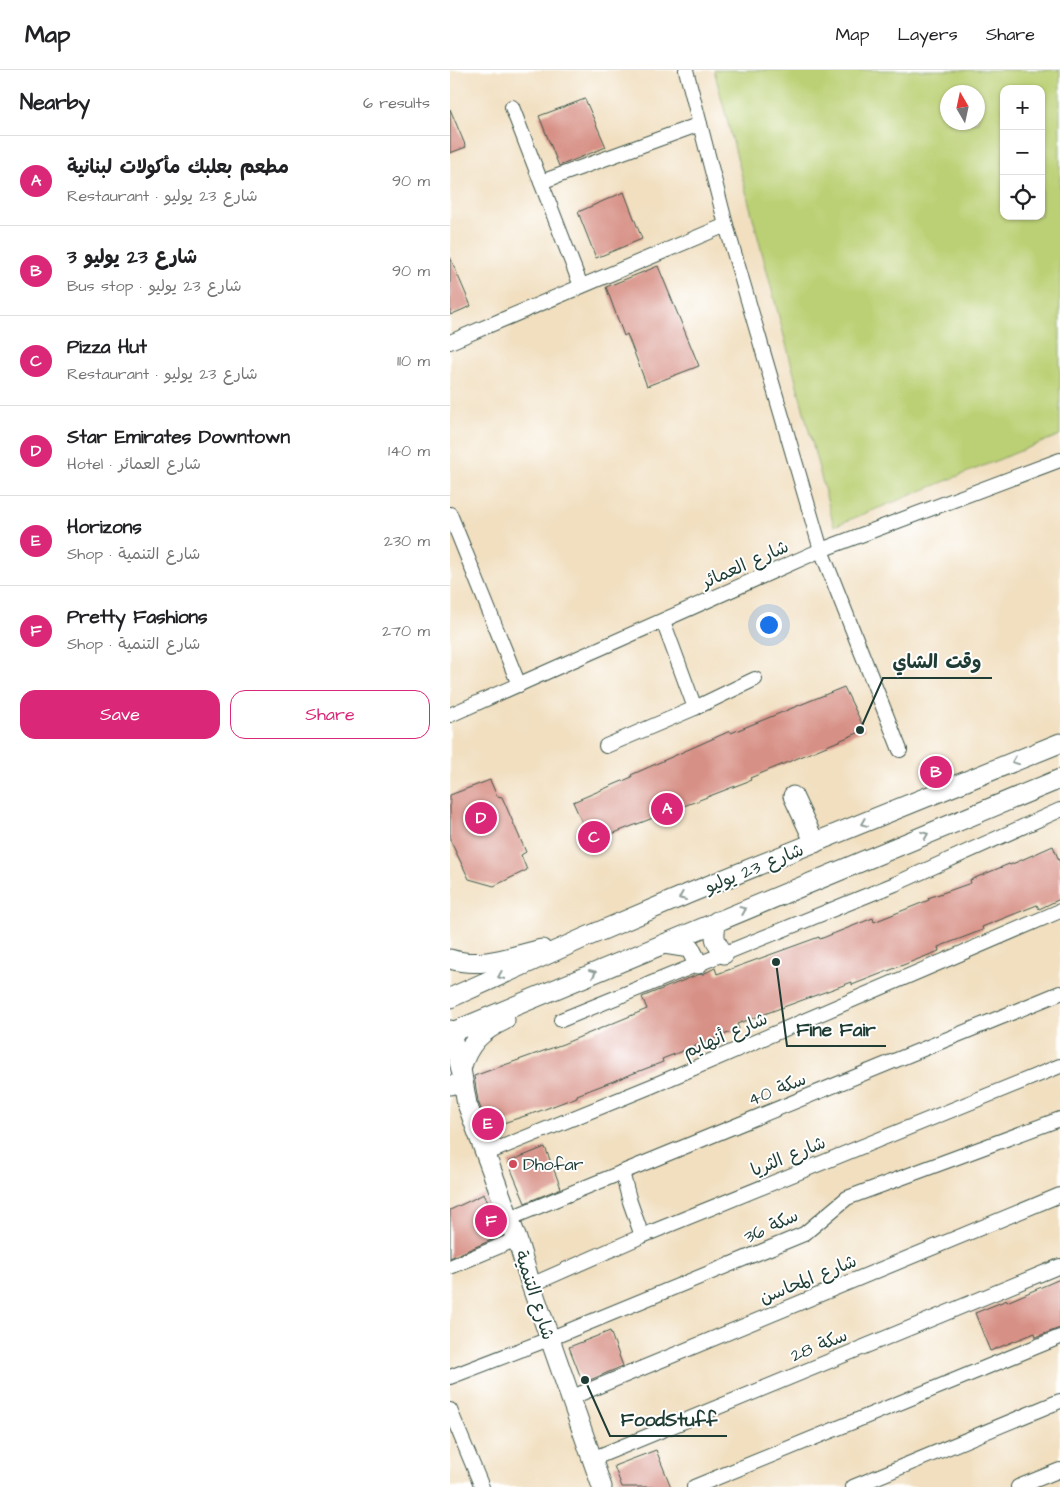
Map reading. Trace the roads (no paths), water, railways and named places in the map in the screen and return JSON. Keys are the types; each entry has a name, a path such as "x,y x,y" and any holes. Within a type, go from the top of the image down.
{"main road":[{"name":"شارع 23 يوليو","path":"450,998 584,938 1060,743"},
{"name":"شارع 23 يوليو","path":"450,1032 718,921 1051,788 1060,779"},
{"path":"793,796 815,843"},
{"path":"718,921 714,933 716,944 724,954"},
{"path":"450,959 468,963 485,963 584,938"},
{"path":"663,944 690,948 698,964"},
{"path":"453,1081 467,1050 475,1040 499,1022 542,1004 563,985"},
{"name":"شارع التنمية","path":"450,1032 453,1081 468,1104 602,1487"}],"street":[{"path":"686,70 726,225 821,550 900,750"},
{"path":"512,107 581,286"},
{"path":"541,182 700,124"},
{"path":"450,342 726,225"},
{"name":"شارع العمائر","path":"450,715 821,550 1060,460"},
{"path":"450,514 519,684"},
{"path":"663,621 695,708"},
{"path":"606,746 695,708 755,679"},
{"path":"561,1020 895,884 1060,810"},
{"name":"شارع أنهايم","path":"485,1154 652,1086 1060,910"},
{"name":"سكة 40","path":"508,1219 1060,994"},
{"name":"شارع الثريا","path":"531,1285 642,1236 1060,1066"},
{"name":"سكة 36","path":"450,1376 549,1339 804,1234 847,1198 1060,1119"},
{"path":"622,1172 642,1236"},
{"name":"شارع المحاسن","path":"570,1398 1060,1195"},
{"path":"450,1267 516,1239"},
{"name":"سكة 28","path":"592,1459 1060,1266"},
{"path":"694,1487 1060,1337"},
{"path":"853,1487 1060,1401"},
{"path":"450,1410 482,1487"},
{"path":"1018,1487 1060,1470"}],"place":[{"name":"وقت الشاي","path":"860,730"},
{"name":"شارع 23 يوليو 3","path":"936,772"},
{"name":"مطعم بعلبك مأكولات لبنانية","path":"667,809"},
{"name":"Star Emirates Downtown","path":"481,818"},
{"name":"Pizza Hut","path":"594,837"},
{"name":"Fine Fair","path":"776,962"},
{"name":"Horizons","path":"488,1124"},
{"name":"Dhofar","path":"513,1164"},
{"name":"Pretty Fashions","path":"491,1221"},
{"name":"FoodStuff","path":"585,1380"}]}
